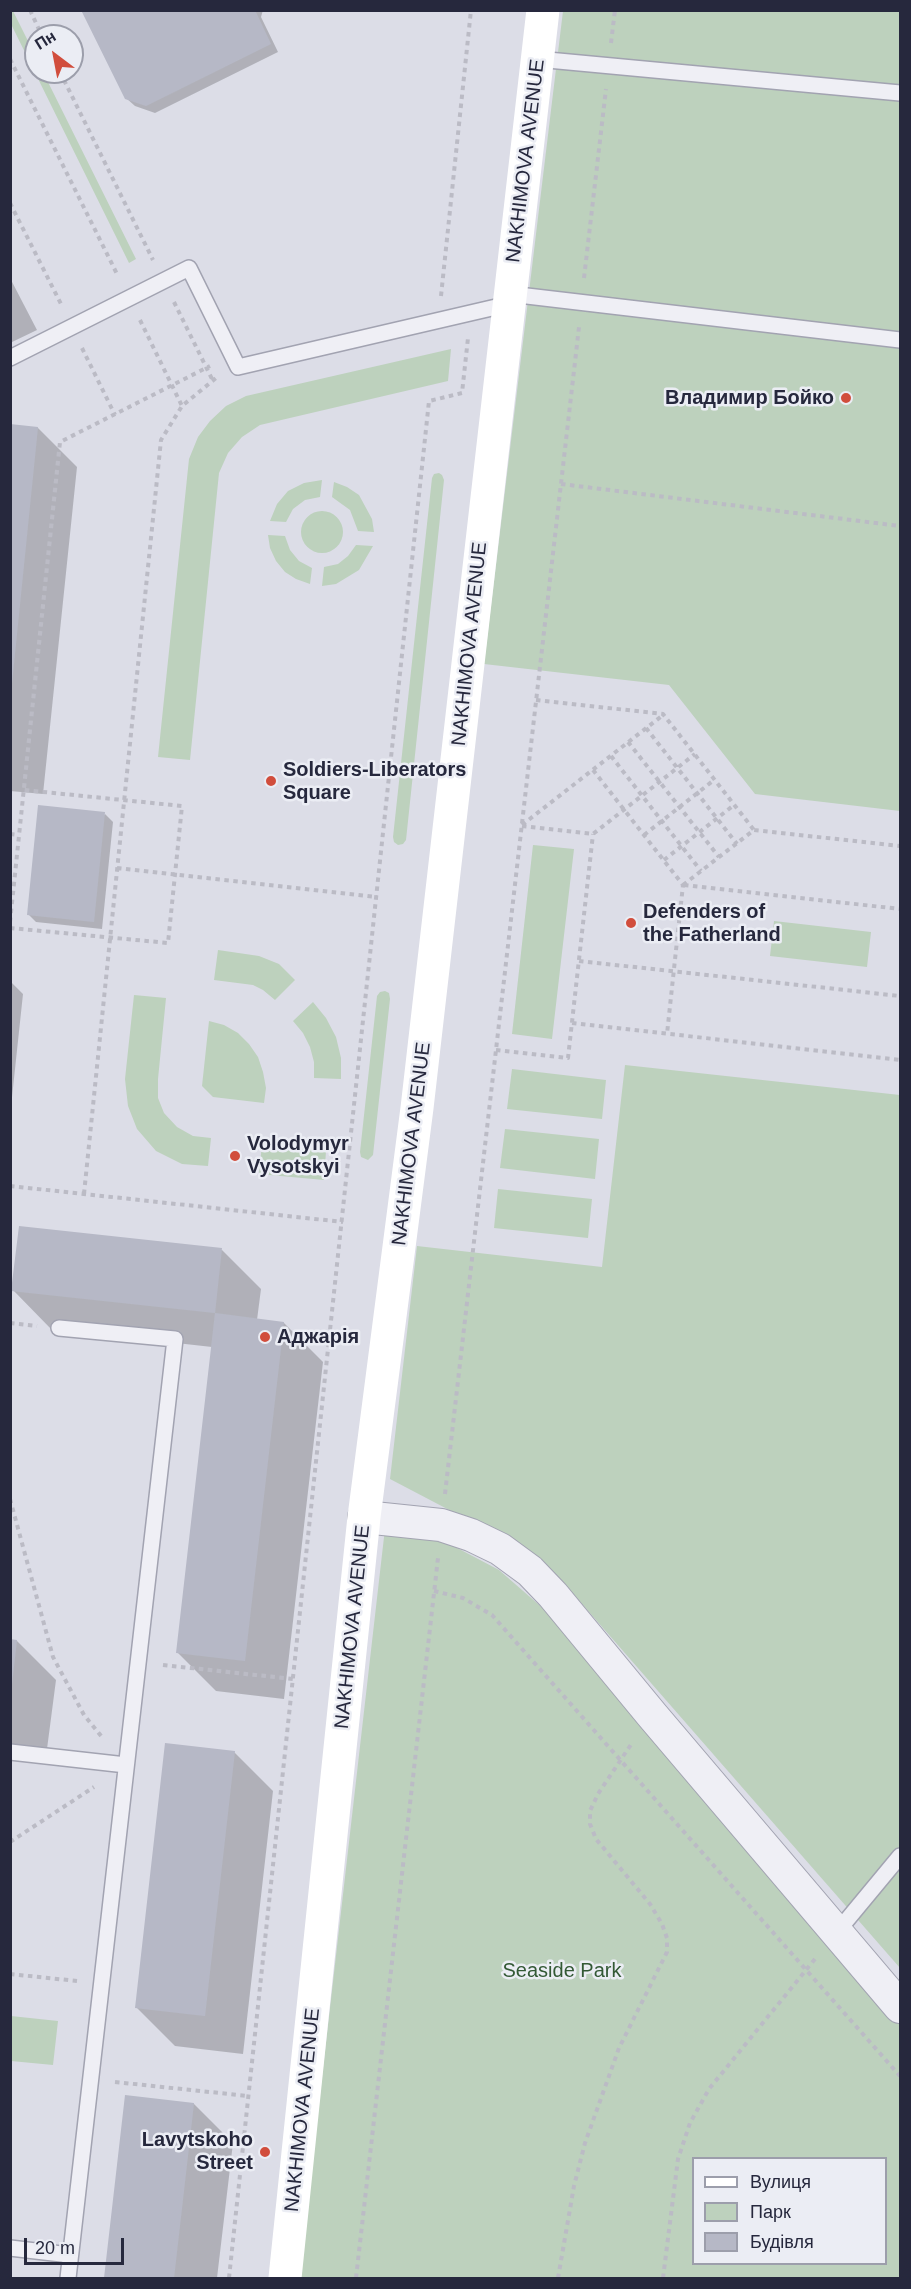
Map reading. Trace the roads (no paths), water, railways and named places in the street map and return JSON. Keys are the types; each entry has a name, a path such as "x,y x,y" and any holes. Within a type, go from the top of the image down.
{"main road":[{"name":"NAKHIMOVA AVENUE","path":"285,2278 364,1516 417,1108 543,10"}],"street":[{"path":"364,1516 441,1525 471,1535 500,1549 530,1571 553,1595 900,2007"}],"lane":[{"path":"537,59 900,93"},
{"path":"10,358 189,268 235,361 438,321 470,313 509,299 581,302 900,340"},
{"path":"59,1328 175,1340 68,2278"},
{"path":"10,1752 126,1765"},
{"path":"837,1932 900,1856"},
{"path":"10,2248 70,2255"}],"place":[{"name":"Владимир Бойко","path":"846,398"},
{"name":"Soldiers-Liberators Square","path":"271,781"},
{"name":"Defenders of the Fatherland","path":"631,923"},
{"name":"Volodymyr Vysotskyi","path":"235,1156"},
{"name":"Аджарія","path":"265,1337"},
{"name":"Lavytskoho Street","path":"265,2152"}],"park label":[{"name":"Seaside Park","path":"562,1971"}]}
